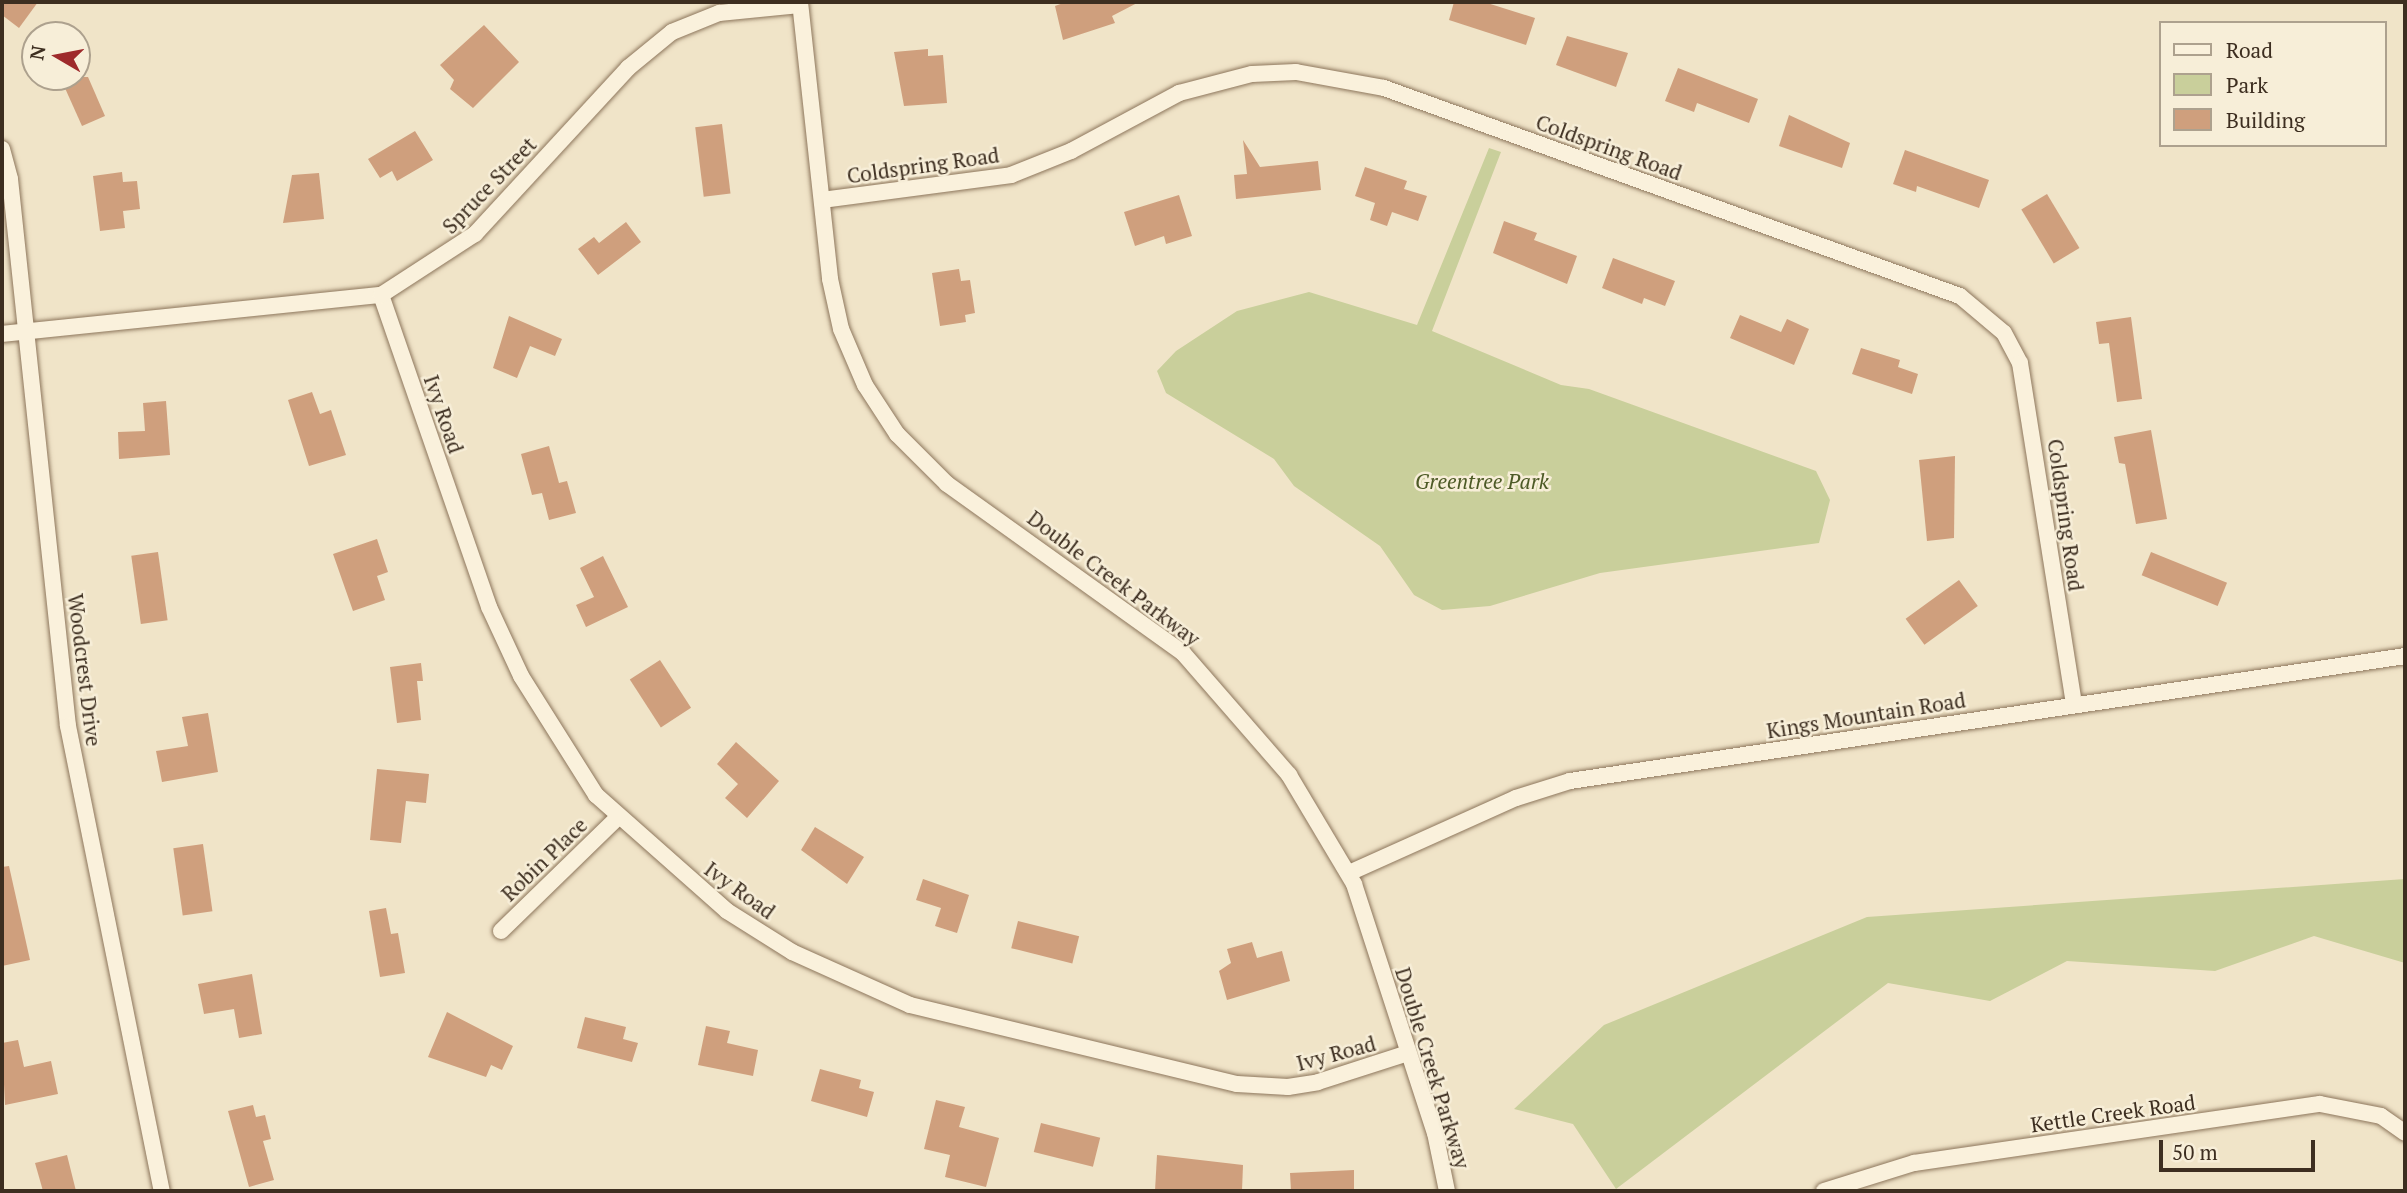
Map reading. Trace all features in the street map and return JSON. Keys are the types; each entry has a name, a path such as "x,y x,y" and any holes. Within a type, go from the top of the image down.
{"street":[{"name":"Double Creek Parkway","path":"800,3 822,200 841,329 864,385 897,434 947,484 1183,653 1262,739 1349,873 1408,1054 1447,1191"},
{"name":"Spruce Street","path":"2,334 381,295 439,263 475,234 628,68 672,32 719,13 800,3"},
{"name":"Coldspring Road","path":"822,200 1012,174 1071,151 1191,89 1252,74 1316,74 1384,88 1960,296 2004,333 2020,363 2074,705"},
{"name":"Woodcrest Drive","path":"2,149 26,331 68,726 162,1191"},
{"name":"Ivy Road","path":"381,295 489,607 521,676 596,795 617,818 727,911 792,952 923,1009 1270,1087 1329,1080 1408,1054"},
{"name":"Kings Mountain Road","path":"1349,873 1516,798 1570,781 2405,656"},
{"name":"Robin Place","path":"501,930 617,818"},
{"name":"Kettle Creek Road","path":"1824,1191 1914,1164 2320,1104 2381,1116 2405,1133"}],"green space":[{"name":"Greentree Park","path":"1489,148 1501,152 1432,331 1561,385 1589,389 1816,471 1830,500 1819,543 1600,573 1490,606 1442,610 1414,595 1380,546 1294,486 1274,459 1166,393 1157,371 1176,351 1237,311 1309,292 1417,325"},
{"path":"2405,879 2405,963 2314,936 2215,971 2067,961 1990,1001 1888,983 1616,1189 1573,1124 1514,1109 1604,1025 1867,917"}],"building":[{"path":"2,2 38,2 24,21 21,21 19,28 2,15"},
{"path":"1066,2 1139,2 1112,16 1115,23 1063,40 1055,6"},
{"path":"1454,2 1484,2 1535,18 1526,45 1449,20"},
{"path":"484,25 519,62 473,108 450,89 454,80 440,65"},
{"path":"1567,36 1628,53 1616,87 1556,65"},
{"path":"928,49 928,56 943,55 947,103 904,106 894,52"},
{"path":"1678,68 1758,99 1749,123 1697,103 1694,112 1665,101"},
{"path":"91,84 105,116 82,126 66,91 91,91"},
{"path":"1789,115 1850,143 1842,168 1779,146"},
{"path":"722,124 731,193 704,197 695,127"},
{"path":"415,131 433,160 397,181 392,171 380,178 368,159"},
{"path":"1243,140 1260,167 1318,161 1321,190 1236,199 1234,175 1247,174"},
{"path":"1905,150 1989,180 1979,208 1917,186 1916,192 1893,184"},
{"path":"1365,167 1407,181 1404,189 1427,196 1418,221 1392,212 1387,226 1370,220 1375,203 1355,196"},
{"path":"122,172 123,182 137,181 140,209 123,211 125,228 100,231 93,176"},
{"path":"319,173 324,219 283,223 292,175"},
{"path":"2047,194 2079,248 2054,263 2021,209"},
{"path":"1179,195 1192,236 1166,244 1164,236 1135,246 1124,212"},
{"path":"1504,221 1537,233 1534,240 1577,256 1567,284 1493,253"},
{"path":"626,222 641,242 598,275 578,249 594,237 599,243"},
{"path":"1613,258 1675,281 1665,306 1644,298 1642,304 1602,288"},
{"path":"959,269 961,281 970,280 975,313 965,315 966,322 940,326 932,273"},
{"path":"1740,315 1781,332 1787,319 1809,329 1794,365 1730,338"},
{"path":"509,316 562,339 555,356 530,346 517,378 493,368"},
{"path":"2131,317 2142,399 2117,402 2109,343 2099,344 2096,322"},
{"path":"1861,348 1900,360 1898,367 1918,374 1912,394 1852,374"},
{"path":"312,392 320,414 331,410 346,455 309,466 288,400"},
{"path":"166,401 170,455 119,459 118,432 145,431 143,403"},
{"path":"2151,430 2167,519 2136,524 2125,464 2119,463 2114,437"},
{"path":"549,446 559,483 567,481 576,513 549,520 542,493 532,495 521,454"},
{"path":"1955,456 1954,538 1927,541 1919,460"},
{"path":"377,539 388,572 377,576 385,600 353,611 333,554"},
{"path":"158,552 168,620 141,624 131,556"},
{"path":"2151,552 2227,583 2218,606 2142,575"},
{"path":"603,556 628,607 586,627 576,605 594,597 580,568"},
{"path":"1959,580 1978,606 1924,645 1906,619"},
{"path":"660,660 691,708 661,727 630,680"},
{"path":"421,663 423,681 417,681 421,720 397,723 390,667"},
{"path":"208,713 218,772 162,782 156,751 188,746 182,717"},
{"path":"736,742 779,781 747,818 725,798 738,784 717,764"},
{"path":"377,769 429,774 426,803 406,801 401,843 370,840"},
{"path":"815,827 864,857 847,884 801,850"},
{"path":"203,844 212,911 183,916 173,848"},
{"path":"9,866 30,960 2,966 2,867"},
{"path":"923,879 969,895 957,933 935,926 941,908 916,900"},
{"path":"386,908 391,934 398,933 405,973 380,977 369,911"},
{"path":"1018,921 1079,936 1072,963 1011,948"},
{"path":"1252,942 1257,958 1282,951 1290,981 1227,1000 1219,971 1231,963 1227,949"},
{"path":"252,974 262,1034 239,1038 234,1009 204,1014 198,984"},
{"path":"447,1012 513,1046 502,1070 491,1065 486,1077 428,1057"},
{"path":"585,1017 626,1027 623,1039 638,1043 632,1062 577,1048"},
{"path":"706,1026 730,1031 727,1043 758,1050 753,1076 698,1065"},
{"path":"18,1040 24,1067 51,1061 58,1094 5,1105 2,1043"},
{"path":"820,1069 861,1080 859,1088 874,1092 867,1117 811,1101"},
{"path":"936,1100 965,1107 959,1127 999,1138 986,1187 945,1177 950,1155 924,1149"},
{"path":"253,1105 256,1117 265,1115 271,1139 263,1141 274,1180 249,1187 228,1111"},
{"path":"1041,1123 1100,1138 1093,1167 1034,1152"},
{"path":"67,1155 76,1191 43,1191 35,1163"},
{"path":"1157,1155 1243,1165 1242,1191 1155,1191"},
{"path":"1354,1170 1354,1191 1291,1191 1290,1173"}]}
